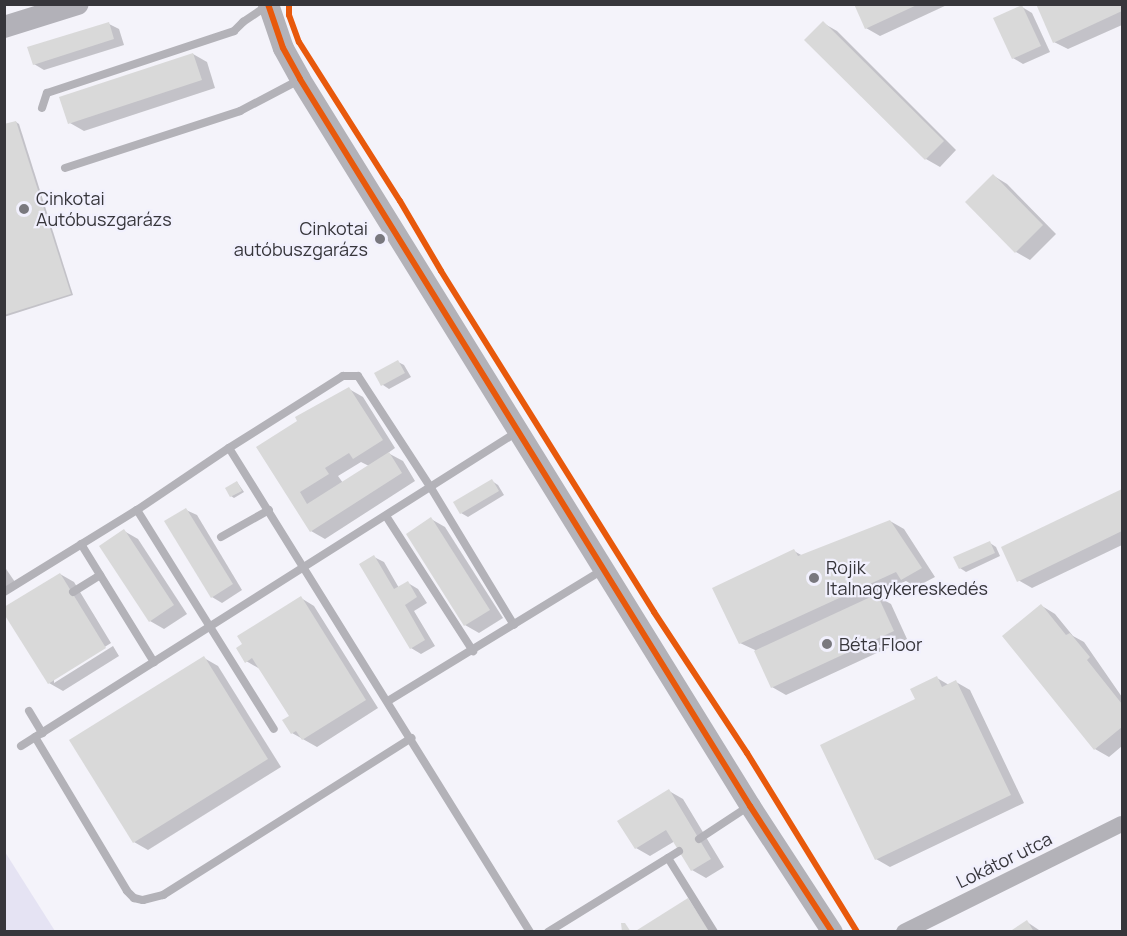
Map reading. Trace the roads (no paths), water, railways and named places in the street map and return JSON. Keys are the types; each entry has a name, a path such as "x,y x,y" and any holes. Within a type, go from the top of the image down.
{"main road":[{"path":"4,27 78,4"}],"street":[{"path":"268,5 283,48 300,79 605,568 750,806 832,932"},
{"name":"Lokátor utca","path":"904,932 1122,824"}],"lane":[{"path":"42,108 47,93 234,31 268,5"},
{"path":"65,168 240,111 300,79"},
{"path":"4,592 137,510 229,448 343,376 353,375 361,379 431,488 514,625"},
{"path":"21,746 431,488 519,430"},
{"path":"229,448 530,932"},
{"path":"137,510 274,729"},
{"path":"221,537 269,510"},
{"path":"386,516 473,651"},
{"path":"81,544 154,662"},
{"path":"388,701 605,568"},
{"path":"73,592 100,575"},
{"path":"28,711 39,735 127,891 134,898 143,900 163,895 411,738"},
{"path":"699,839 750,806"},
{"path":"548,932 679,851"},
{"path":"668,858 714,932"}],"place":[{"name":"Cinkotai Autóbuszgarázs","path":"24,209"},
{"name":"Cinkotai autóbuszgarázs","path":"380,239"},
{"name":"Rojik Italnagykereskedés","path":"814,578"},
{"name":"Béta Floor","path":"827,644"}]}
